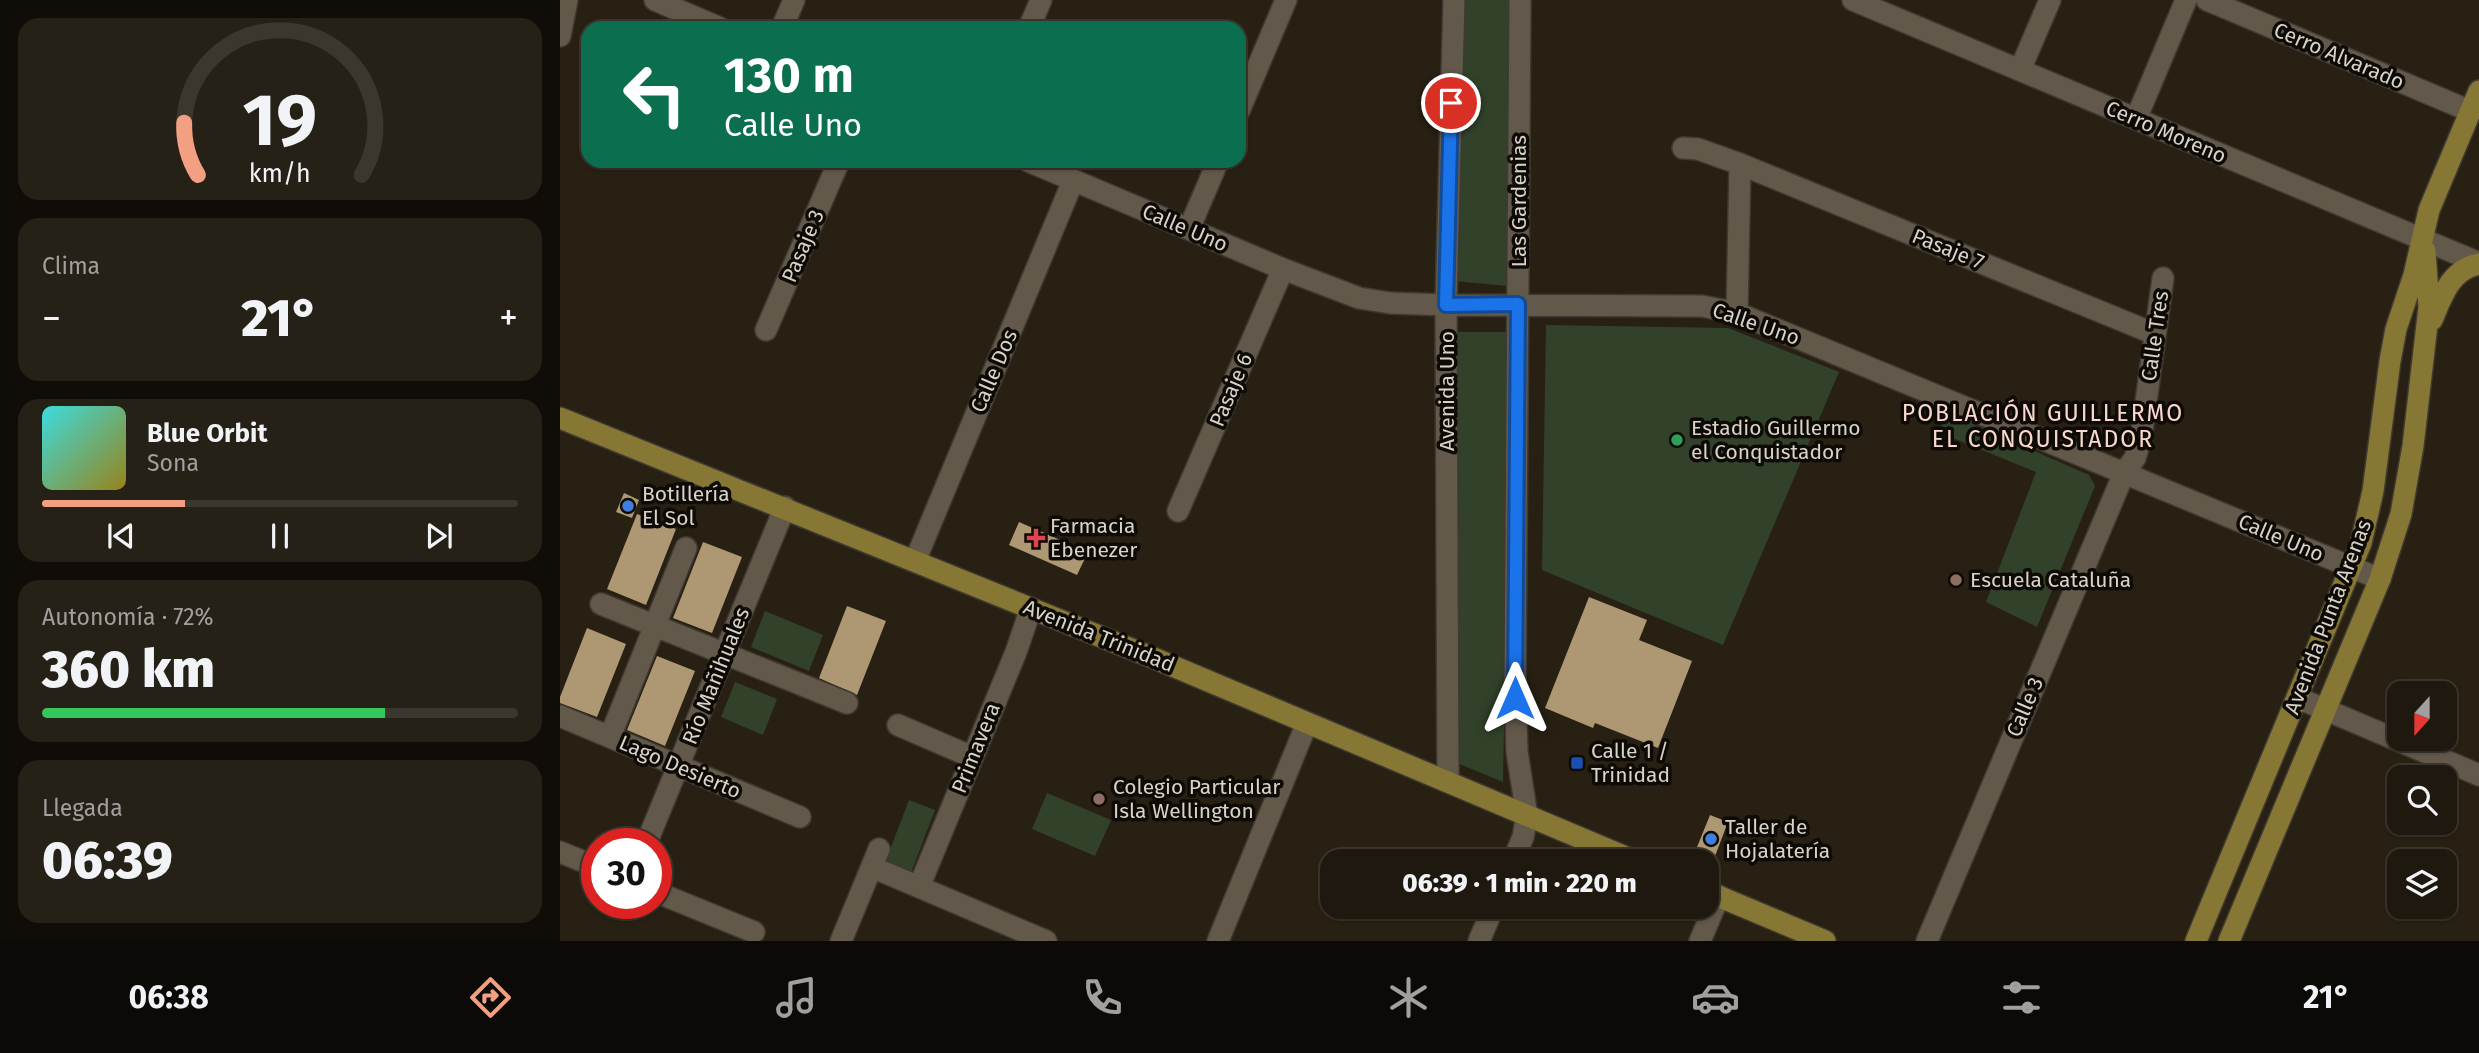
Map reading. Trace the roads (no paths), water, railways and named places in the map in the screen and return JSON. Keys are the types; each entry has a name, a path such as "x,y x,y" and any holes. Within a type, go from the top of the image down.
{"main road":[{"name":"Avenida Punta Arenas","path":"2196,941 2361,543 2373,491 2393,343 2429,210 2479,91"},
{"name":"Avenida Punta Arenas","path":"2229,941 2380,579 2398,525 2408,481 2426,335 2428,280 2422,240"},
{"path":"2426,335 2453,277 2479,264"},
{"name":"Avenida Trinidad","path":"560,418 1031,608 1605,849"},
{"path":"1719,897 1825,941"}],"street":[{"path":"560,36 567,0"},
{"path":"655,0 704,21"},
{"path":"785,21 794,0"},
{"path":"1032,21 1041,0"},
{"path":"1246,94 1286,0"},
{"name":"Avenida Uno","path":"1448,782 1446,305 1454,0"},
{"name":"Las Gardenias","path":"1518,849 1527,816 1521,786 1516,718 1520,0"},
{"name":"Cerro Moreno","path":"1853,0 2479,264"},
{"path":"2020,70 2049,0"},
{"path":"2136,119 2186,0"},
{"name":"Cerro Alvarado","path":"2207,0 2470,111"},
{"name":"Pasaje 7","path":"1684,148 1698,149 1740,164 2155,334"},
{"path":"1737,313 1740,164"},
{"name":"Pasaje 3","path":"766,330 836,168"},
{"name":"Calle Uno","path":"1044,168 1283,269 1359,298 1390,303 1446,305 1702,306 1737,313 2380,579"},
{"path":"1189,229 1215,168"},
{"name":"Calle Dos","path":"915,561 1073,181"},
{"name":"Pasaje 6","path":"1178,511 1283,269"},
{"name":"Calle Tres","path":"2124,473 2135,458 2141,438 2162,278"},
{"name":"Calle 3","path":"1927,941 2124,473"},
{"name":"Río Mañihuales","path":"653,828 785,507"},
{"path":"610,737 685,548"},
{"path":"601,604 847,703"},
{"name":"Primavera","path":"919,887 1016,652 1031,608"},
{"path":"2298,698 2479,775"},
{"name":"Lago Desierto","path":"560,716 800,817"},
{"path":"1218,941 1307,723"},
{"path":"898,725 972,757"},
{"path":"560,852 581,861"},
{"path":"841,941 875,858 919,887 1033,938"},
{"path":"672,899 754,932"},
{"path":"1479,941 1488,919"},
{"path":"1700,941 1706,919"}],"place":[{"name":"Estadio Guillermo el Conquistador","path":"1677,440"},
{"name":"Botillería El Sol","path":"628,506"},
{"name":"Farmacia Ebenezer","path":"1036,538"},
{"name":"Escuela Cataluña","path":"1956,580"},
{"name":"Calle 1 / Trinidad","path":"1577,763"},
{"name":"Colegio Particular Isla Wellington","path":"1099,799"},
{"name":"Taller de Hojalatería","path":"1711,839"}],"district":[{"name":"POBLACIÓN GUILLERMO EL CONQUISTADOR","path":"2043,426"}]}
